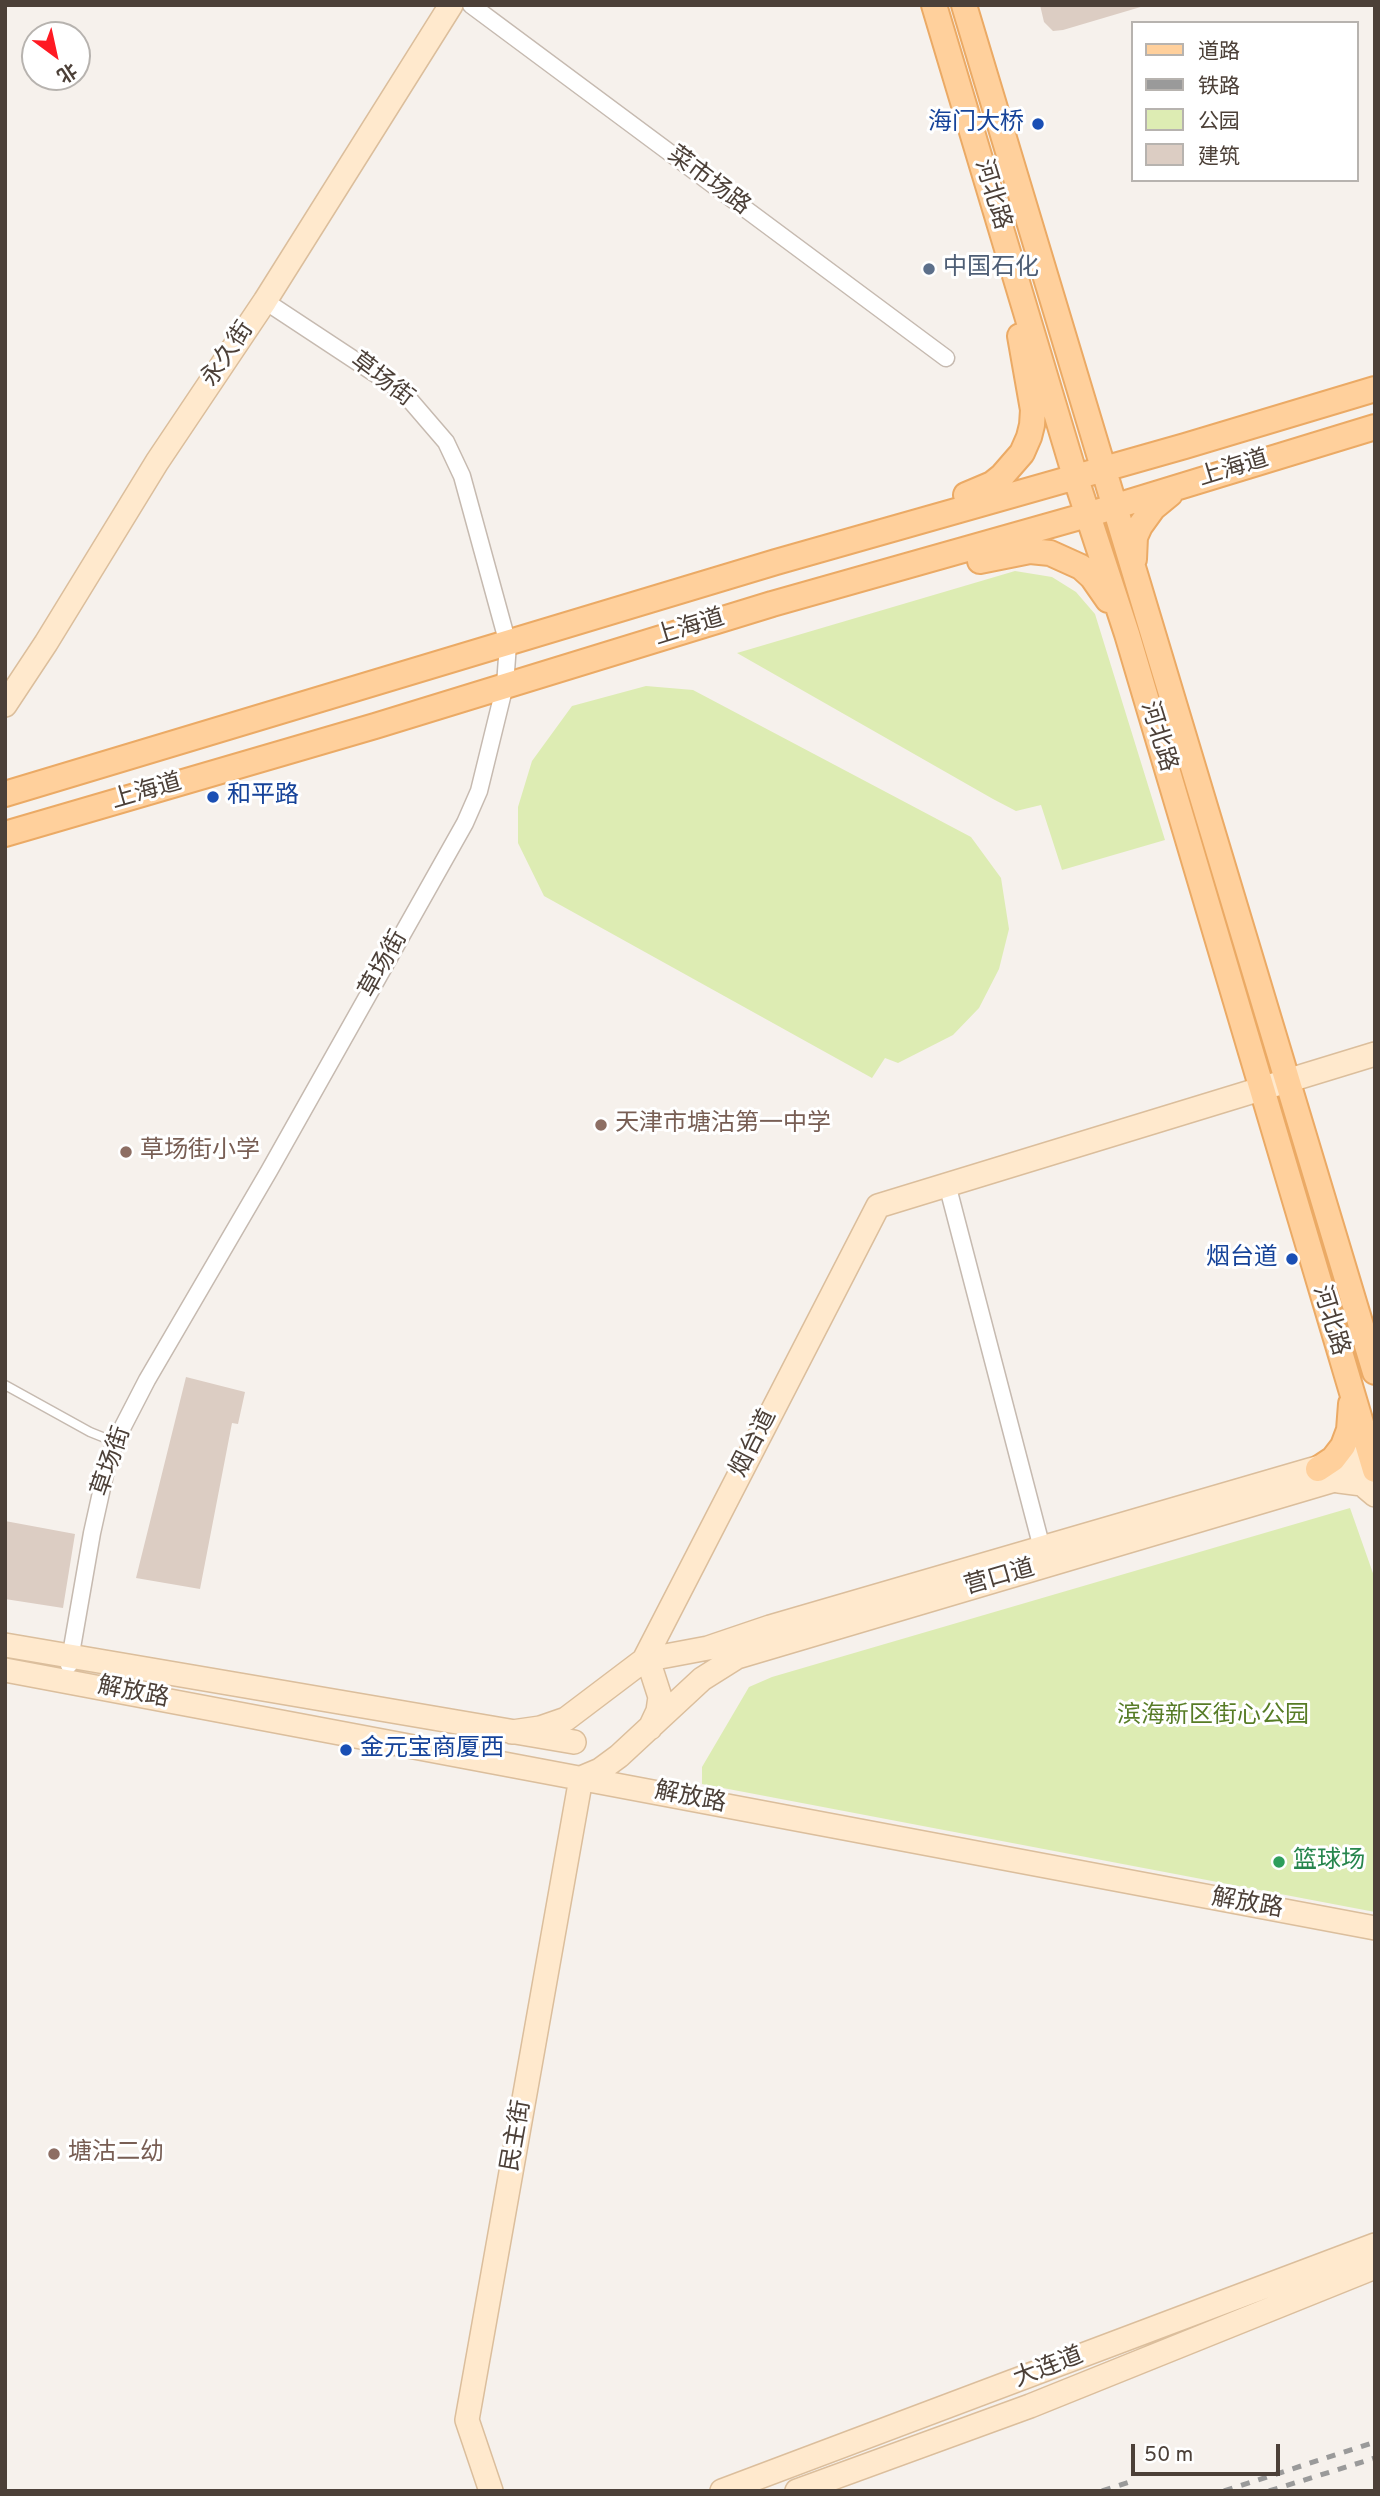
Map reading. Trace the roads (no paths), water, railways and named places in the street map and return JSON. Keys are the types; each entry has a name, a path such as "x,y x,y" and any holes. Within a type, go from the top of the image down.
{"main road":[{"name":"河北路","path":"934,5 1021,297 1095,498 1134,571 1375,1372"},
{"name":"河北路","path":"964,5 1086,406 1095,498 1126,634 1372,1460"},
{"path":"827,547 874,524 979,490 992,484 1011,467 1021,453 1032,425 1033,410 1020,334 1021,297"},
{"name":"上海道","path":"5,834 375,726 838,585 1013,536 1095,498 1185,446 1375,389"},
{"name":"上海道","path":"5,794 827,547 1006,496 1095,498 1187,485 1375,427"},
{"path":"1134,571 1133,549 1140,526 1162,500 1187,485"},
{"path":"838,585 923,574 1009,554 1050,552 1081,567 1092,577 1106,595 1126,634"},
{"path":"1320,1476 1347,1438 1350,1389"},
{"path":"1320,1476 1372,1460"}],"street":[{"name":"永久街","path":"5,705 157,462 265,301 451,5"},
{"name":"菜市场路","path":"471,5 946,358"},
{"name":"草场街","path":"66,1681 98,1501 115,1442 147,1380 269,1171 465,823 479,791 505,685 508,644 461,476 446,442 403,392 265,301"},
{"name":"烟台道","path":"645,1660 878,1206 1375,1054"},
{"path":"947,1184 1044,1557"},
{"name":"营口道","path":"581,1778 600,1770 648,1732 702,1679 737,1657 1044,1557 1320,1476 1356,1481 1368,1487 1375,1496"},
{"name":"营口道","path":"645,1660 708,1648 770,1627 1044,1557"},
{"name":"解放路","path":"5,1645 574,1742"},
{"path":"512,1732 540,1728 566,1718 645,1660 651,1668 660,1697 648,1732"},
{"name":"解放路","path":"5,1670 1375,1927"},
{"path":"581,1778 575,1762 574,1742 585,1712 608,1687"},
{"name":"民主街","path":"491,2491 467,2420 581,1778"},
{"name":"大连道","path":"722,2491 1375,2245"},
{"name":"大连道","path":"797,2491 1030,2406 1375,2267"}],"lane":[{"path":"5,1385 89,1432 115,1442"}],"railway":[{"path":"1224,2491 1375,2442"},
{"path":"1269,2491 1375,2458"},
{"path":"1102,2491 1136,2480"}],"place":[{"name":"海门大桥","path":"1038,124"},
{"name":"中国石化","path":"929,269"},
{"name":"和平路","path":"213,797"},
{"name":"天津市塘沽第一中学","path":"601,1125"},
{"name":"草场街小学","path":"126,1152"},
{"name":"烟台道","path":"1292,1259"},
{"name":"金元宝商厦西","path":"346,1750"},
{"name":"篮球场","path":"1279,1862"},
{"name":"塘沽二幼","path":"54,2154"}],"park label":[{"name":"滨海新区街心公园","path":"1213,1717"}]}
